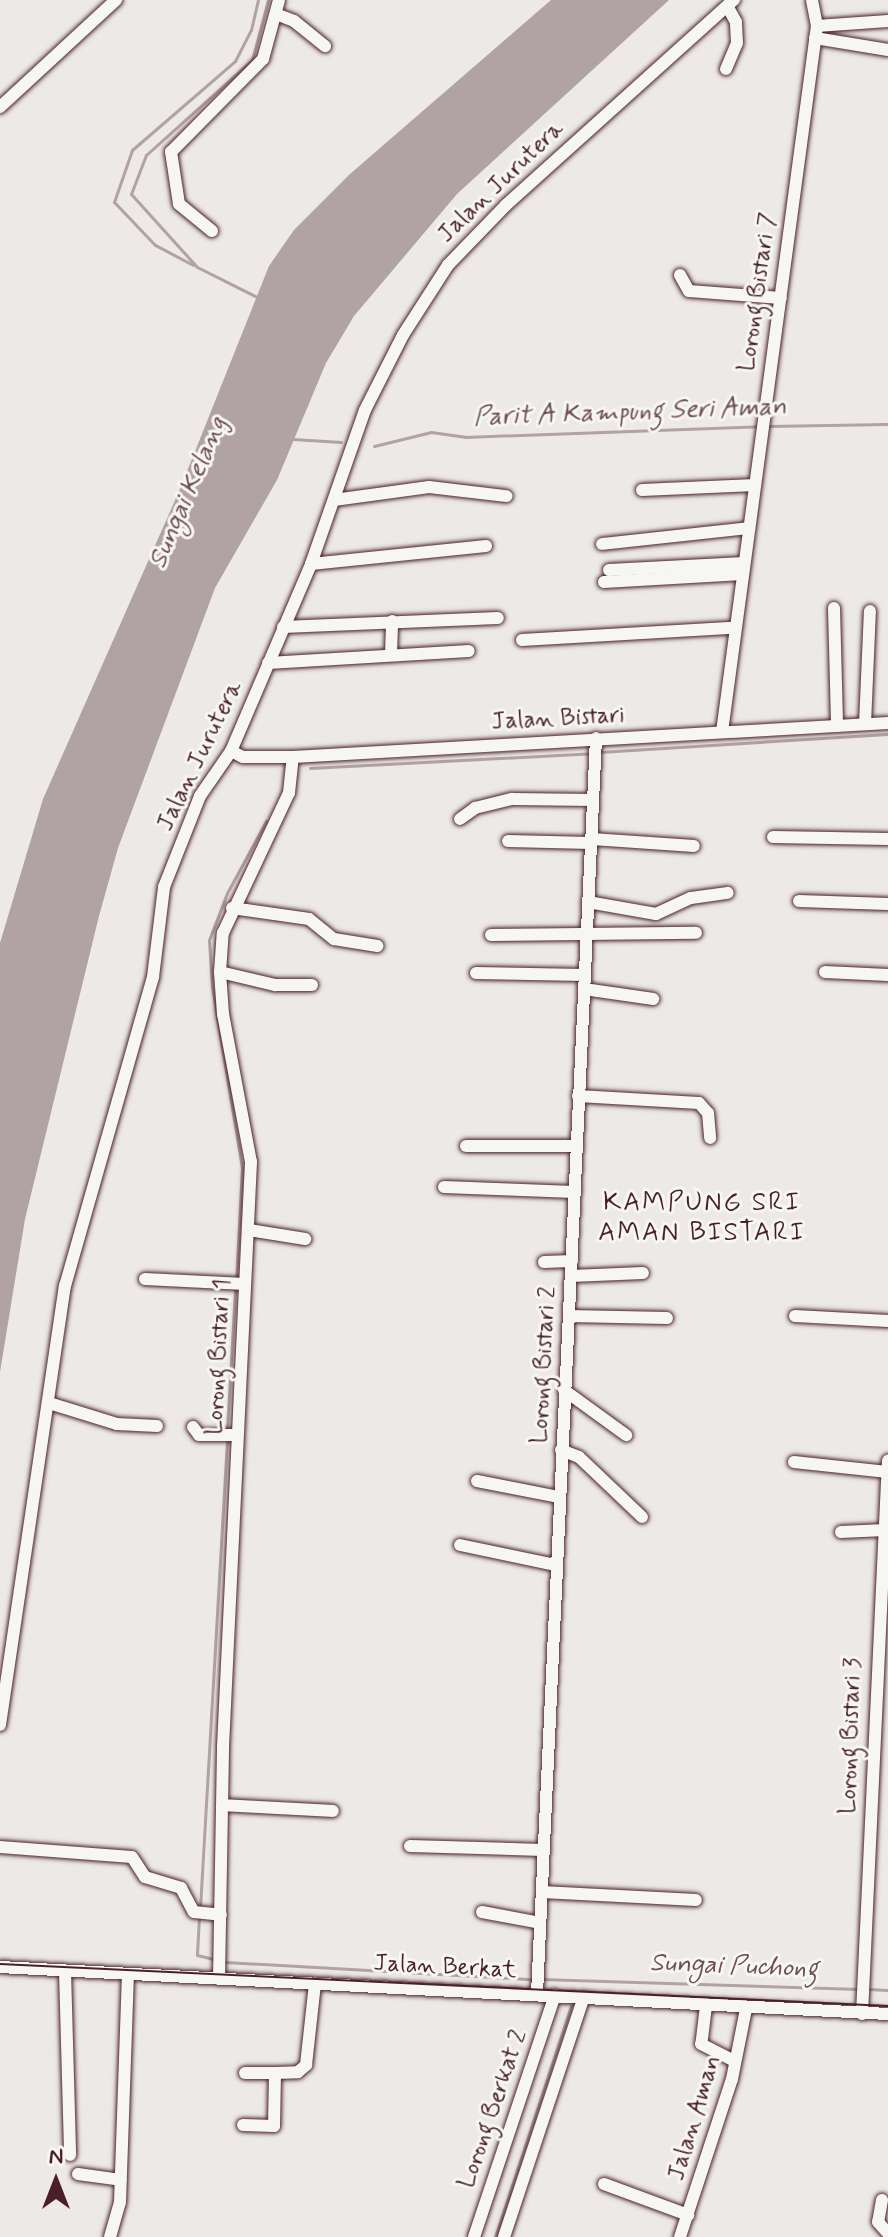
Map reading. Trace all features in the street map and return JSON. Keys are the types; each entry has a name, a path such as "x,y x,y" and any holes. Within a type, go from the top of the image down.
{"street":[{"path":"0,107 116,0"},
{"path":"212,231 179,204 171,152 263,59 279,0"},
{"name":"Lorong Bistari 7","path":"722,732 733,628 816,32 812,0"},
{"path":"726,69 737,43 736,22 730,3"},
{"name":"Jalan Jurutera","path":"0,1725 65,1286 153,977 164,887 200,796 231,751 311,564 365,410 403,335 448,265 534,178 730,3"},
{"path":"276,14 294,21 325,46"},
{"path":"816,32 888,21"},
{"path":"816,32 888,50"},
{"path":"680,275 689,291 781,298"},
{"path":"642,490 755,485"},
{"path":"334,500 429,487 506,496"},
{"path":"602,544 749,528"},
{"path":"311,564 486,546"},
{"path":"606,576 743,568"},
{"path":"834,608 837,726"},
{"path":"865,724 870,611"},
{"path":"283,627 498,618"},
{"path":"391,654 392,621"},
{"path":"522,640 733,628"},
{"path":"268,663 469,651"},
{"name":"Jalan Bistari","path":"231,751 243,757 293,757 595,747 722,732 888,723"},
{"name":"Lorong Bistari 2","path":"537,1990 595,747"},
{"name":"Lorong Bistari 1","path":"219,1974 228,1435 237,1284 249,1230 251,1162 223,1014 220,972 223,933 232,908 289,793 293,757"},
{"path":"460,819 475,808 512,799 593,800"},
{"path":"773,837 888,839"},
{"path":"508,841 694,846"},
{"path":"588,902 656,914 691,898 728,893"},
{"path":"799,901 888,904"},
{"path":"232,908 309,919 334,939 377,946"},
{"path":"491,935 696,933"},
{"path":"220,972 275,985 312,985"},
{"path":"825,972 888,975"},
{"path":"476,973 585,975"},
{"path":"584,989 630,1000 653,999"},
{"path":"578,1096 699,1103 708,1113 710,1138"},
{"path":"466,1146 576,1146"},
{"path":"444,1187 574,1192"},
{"path":"249,1230 305,1239"},
{"path":"544,1262 572,1261"},
{"path":"571,1276 643,1273"},
{"path":"145,1279 237,1284"},
{"path":"569,1316 667,1318"},
{"path":"795,1316 888,1321"},
{"path":"564,1390 626,1435"},
{"path":"49,1403 117,1424 157,1426"},
{"path":"193,1427 199,1435 228,1435"},
{"path":"561,1450 579,1457 642,1517"},
{"name":"Lorong Bistari 3","path":"862,2014 882,1662 888,1461"},
{"path":"794,1462 887,1472"},
{"path":"477,1481 559,1497"},
{"path":"841,1532 885,1530"},
{"path":"460,1545 556,1565"},
{"path":"222,1805 333,1811"},
{"path":"410,1846 543,1850"},
{"path":"0,1847 132,1857 145,1877 181,1888 200,1913 221,1915"},
{"path":"542,1892 696,1900"},
{"path":"482,1912 540,1923"},
{"name":"Jalan Berkat","path":"0,1967 128,1974 219,1974 315,1983 537,1990 555,1995 746,2009 888,2014"},
{"path":"65,1971 70,2155"},
{"path":"110,2237 121,2180 128,1974"},
{"path":"245,2073 298,2072 306,2065 315,1983"},
{"name":"Lorong Berkat 2","path":"474,2237 555,1995"},
{"path":"504,2237 584,1997"},
{"path":"706,2006 701,2044 735,2061"},
{"name":"Jalan Aman","path":"680,2237 735,2061 746,2009"},
{"path":"243,2125 274,2126 275,2073"},
{"path":"78,2174 121,2180"},
{"path":"604,2184 688,2215"},
{"path":"882,2200 878,2222 888,2233"}],"water":[{"name":"Sungai Kelang","path":"551,0 669,0 457,194 354,316 326,363 277,480 215,588 118,848 99,916 25,1219 0,1372 0,943 43,799 180,489 269,266 294,230 350,174"}],"waterway":[{"path":"193,265 155,245 114,202 132,150 235,61 251,30 258,0"},
{"path":"257,297 197,267 131,194 146,155 252,60 268,0"},
{"name":"Parit A Kampung Seri Aman","path":"768,426 888,424"},
{"name":"Parit A Kampung Seri Aman","path":"374,446 431,432 465,437 760,426"},
{"name":"Parit A Kampung Seri Aman","path":"293,439 341,442"},
{"path":"600,752 888,734"},
{"path":"310,768 593,753"},
{"path":"236,1282 242,1168 212,987 209,940 227,893 266,821"},
{"path":"227,1429 235,1289"},
{"path":"200,1908 227,1437"},
{"path":"199,1916 197,1955 217,1960"},
{"path":"225,1962 532,1979"},
{"name":"Sungai Puchong","path":"540,1979 860,1989"},
{"name":"Sungai Puchong","path":"868,1989 888,1990"},
{"name":"Sungai Puchong","path":"495,2237 571,2006"}],"tram line":[{"path":"0,1964 888,2006"}],"district":[{"name":"KAMPUNG SRI AMAN BISTARI","path":"702,1219"}]}
